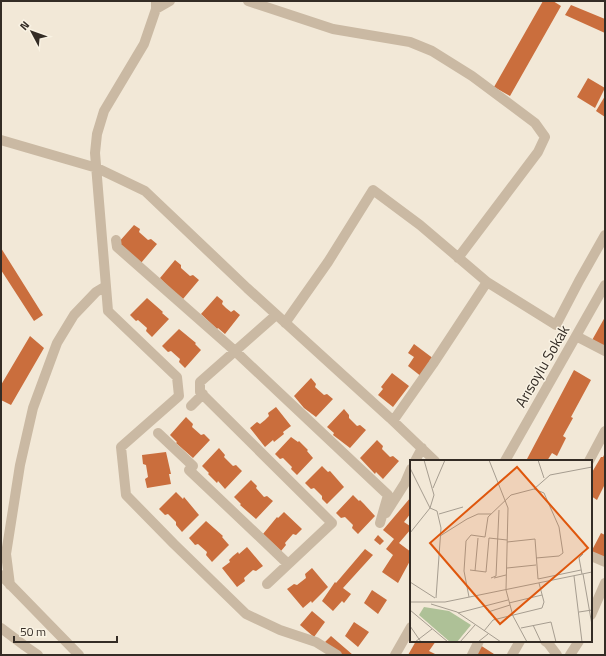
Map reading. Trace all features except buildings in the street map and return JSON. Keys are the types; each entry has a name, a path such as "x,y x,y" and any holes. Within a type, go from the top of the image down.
{"street":[{"path":"170,1 156,5 144,44 104,111 97,134 95,153 108,311 177,377 179,396 121,447 126,496 246,614 280,630 316,642 336,655"},
{"path":"248,1 333,29 410,42 432,51 472,76 535,123 545,137 538,152 458,258"},
{"path":"1,140 97,168 145,191 276,315 434,460"},
{"path":"285,323 328,262 373,190 420,225 487,282 556,325 605,235"},
{"path":"116,240 117,247 235,351 388,496 380,523 405,483 410,471"},
{"path":"393,421 487,282"},
{"name":"Arısoylu Sokak","path":"506,460 605,285"},
{"path":"10,585 6,554 20,465 32,408 57,343 74,315 96,292 106,286"},
{"path":"267,584 332,523 200,392 200,382 276,315"},
{"path":"576,336 605,351"},
{"path":"191,406 203,394"},
{"path":"590,460 605,431"},
{"path":"158,433 193,466 189,470 288,564"},
{"path":"416,460 422,448"},
{"path":"592,556 605,562"},
{"path":"1,575 79,655"},
{"path":"592,613 605,583"},
{"path":"1,628 38,655"},
{"path":"395,655 410,629"},
{"path":"472,655 478,642"},
{"path":"512,655 519,642"},
{"path":"546,642 557,655"},
{"path":"570,655 578,642"}]}
